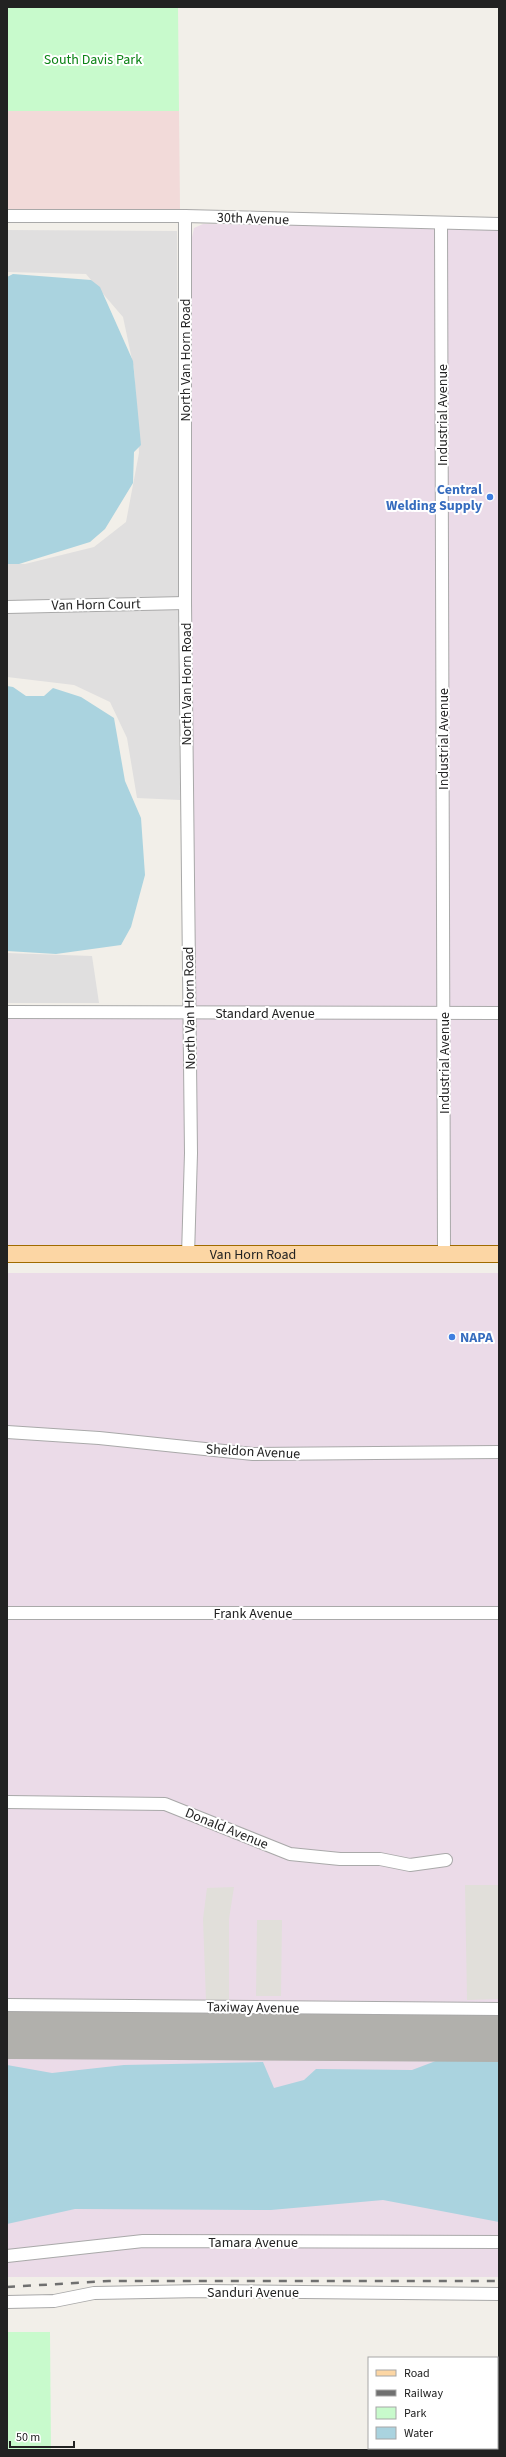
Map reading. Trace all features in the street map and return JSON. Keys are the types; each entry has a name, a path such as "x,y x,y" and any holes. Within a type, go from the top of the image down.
{"main road":[{"name":"Van Horn Road","path":"7,1254 499,1254"}],"street":[{"name":"30th Avenue","path":"7,216 185,216 441,224 499,224"},
{"name":"North Van Horn Road","path":"185,216 185,603 188,1012 191,1153 188,1254"},
{"name":"Industrial Avenue","path":"441,224 444,1253"},
{"name":"Van Horn Court","path":"7,607 185,603"},
{"name":"Standard Avenue","path":"7,1012 499,1013"},
{"name":"Sheldon Avenue","path":"7,1432 99,1438 253,1454 499,1452"},
{"name":"Frank Avenue","path":"7,1614 499,1613"},
{"name":"Donald Avenue","path":"7,1802 165,1804 290,1854 340,1859 380,1859 410,1865 446,1860"},
{"name":"Taxiway Avenue","path":"7,2005 499,2009"},
{"name":"Tamara Avenue","path":"7,2256 143,2241 499,2242"},
{"name":"Sanduri Avenue","path":"7,2302 54,2301 94,2293 202,2291 499,2294"}],"shaded area":[{"path":"7,111 179,111 180,209 7,210"},
{"path":"203,224 499,227 499,1245 7,1246 7,1016 193,1017 191,242 194,228"},
{"path":"7,230 177,231 180,800 137,798 127,738 110,702 74,685 7,677 7,563 25,564 94,547 126,522 139,453 134,369 123,317 86,274 7,272"},
{"path":"7,953 92,956 99,1003 7,1003"},
{"path":"7,1273 499,1273 499,2277 7,2277"},
{"path":"465,1885 499,1885 499,1999 467,2000"},
{"path":"234,1887 229,1919 229,2000 206,2001 203,1919 207,1888"},
{"path":"257,1920 282,1920 281,1996 256,1996"}],"green space":[{"name":"South Davis Park","path":"7,7 178,7 179,111 7,111"},
{"path":"7,2332 50,2332 51,2450 7,2450"}],"water":[{"path":"13,274 91,280 100,287 133,361 141,445 134,452 133,483 105,529 90,542 19,564 7,564 7,277"},
{"path":"7,686 13,687 26,696 44,696 53,688 81,697 114,718 125,781 141,818 145,875 131,927 121,945 56,954 7,951"},
{"path":"449,2056 499,2060 499,2222 383,2200 271,2210 75,2209 7,2224 7,2065 52,2073 124,2065 263,2062 274,2088 304,2080 316,2069 412,2070"}],"runway":[{"path":"7,2030 499,2033"}],"railway":[{"path":"7,2287 109,2281 499,2281"}],"place":[{"name":"Central Welding Supply","path":"490,497"},
{"name":"NAPA","path":"452,1337"}]}
